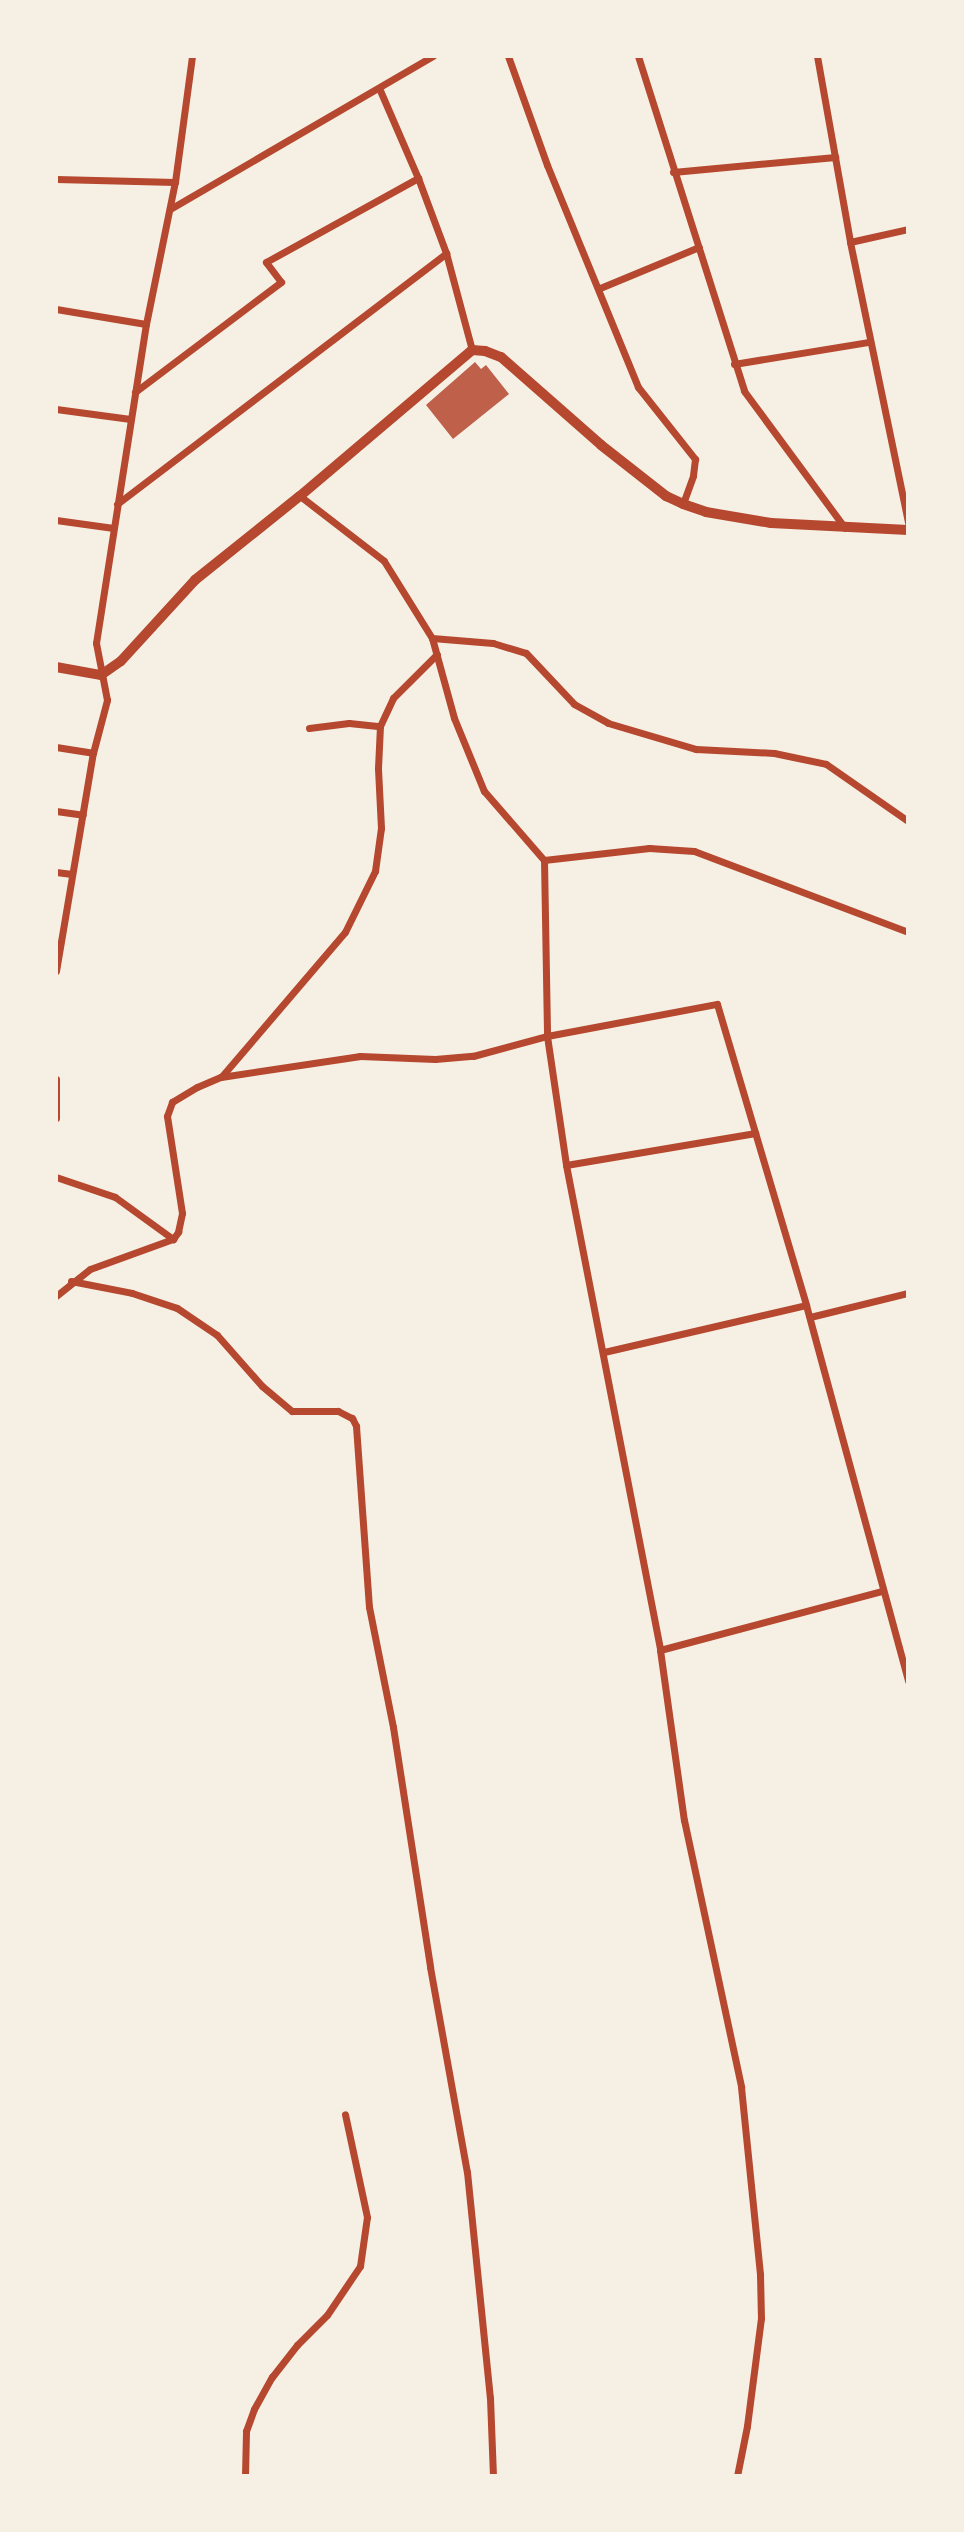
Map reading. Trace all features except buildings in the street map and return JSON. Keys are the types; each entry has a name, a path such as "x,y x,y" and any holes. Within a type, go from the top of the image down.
{"street":[{"path":"56,971 93,753 107,700 96,643 146,324 175,182 192,56"},
{"path":"170,209 433,56"},
{"path":"508,56 547,165 600,288 638,387 695,459 693,476 683,504"},
{"path":"638,56 734,364 752,404 845,529"},
{"path":"817,56 869,342 908,523"},
{"path":"379,88 418,178 446,253 472,350"},
{"path":"673,172 835,157"},
{"path":"135,392 281,282 266,262 418,178"},
{"path":"56,179 175,182"},
{"path":"850,242 908,229"},
{"path":"600,288 699,247"},
{"path":"117,504 446,253"},
{"path":"56,309 146,324"},
{"path":"734,364 869,342"},
{"path":"56,667 101,675 121,661 195,580 300,496 472,350"},
{"path":"472,350 501,357 621,461 666,496 683,504 730,517 845,529 908,530"},
{"path":"56,409 130,419"},
{"path":"300,496 384,561 432,638 454,718 484,791 544,860 547,1036 566,1165 660,1650 684,1820 741,2087 757,2245 760,2338 737,2476"},
{"path":"56,520 113,528"},
{"path":"432,638 494,643 526,653 574,704 608,723 696,749 774,754 826,764 908,821"},
{"path":"221,1077 345,932 375,871 382,828 378,768 380,726 393,698 437,654"},
{"path":"309,728 349,723 380,726"},
{"path":"56,747 93,753"},
{"path":"56,811 82,815"},
{"path":"544,860 649,848 694,851 908,932"},
{"path":"56,872 72,874"},
{"path":"56,1296 71,1281 90,1269 173,1239 178,1232 182,1213 168,1109 179,1097 221,1077 360,1056 455,1058 547,1036 718,1004 810,1317 908,1681"},
{"path":"56,1079 56,1118"},
{"path":"566,1165 755,1133"},
{"path":"56,1177 115,1197 173,1239"},
{"path":"71,1281 132,1293 177,1308 217,1335 262,1386 292,1411 338,1411 352,1418 356,1426 369,1607 393,1727 430,1967 467,2172 490,2398 493,2476"},
{"path":"810,1317 908,1293"},
{"path":"604,1352 806,1306"},
{"path":"660,1650 882,1591"},
{"path":"245,2476 246,2431 254,2410 272,2377 350,2284 363,2256 367,2217 345,2114"}]}
